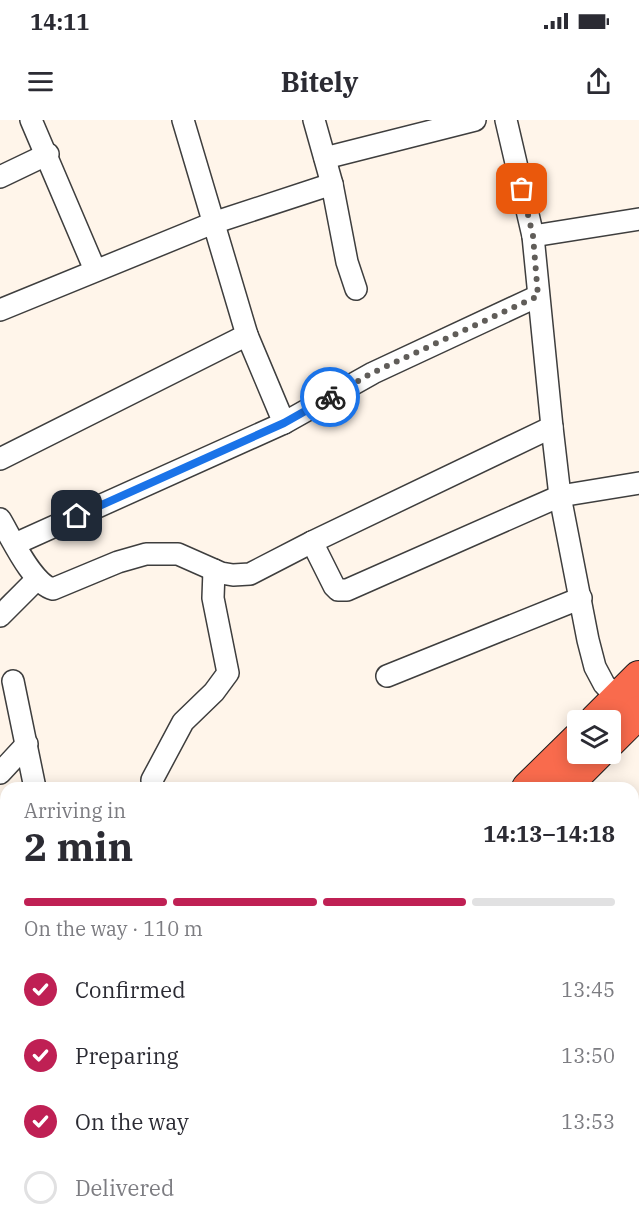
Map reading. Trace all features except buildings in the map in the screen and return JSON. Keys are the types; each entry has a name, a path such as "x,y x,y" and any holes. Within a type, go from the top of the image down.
{"highway":[{"path":"622,712 639,677"},
{"path":"534,782 567,750"},
{"path":"569,782 587,764"}],"street":[{"path":"32,120 95,270"},
{"path":"183,120 247,335 284,423"},
{"path":"314,120 332,183 347,262 356,289"},
{"path":"325,158 475,120"},
{"path":"506,120 533,236 560,496 588,640 604,684 622,712"},
{"path":"0,177 48,154"},
{"path":"0,310 213,223 332,183"},
{"path":"533,236 639,219"},
{"path":"15,544 284,423 372,373 538,296"},
{"path":"0,459 247,335"},
{"path":"0,519 37,579 48,588 58,588 118,562 146,554 178,554 233,576 250,574 552,427"},
{"path":"312,542 334,586 338,590 347,590 560,496 639,483"},
{"path":"152,780 183,722 214,692 228,673 213,598 214,570"},
{"path":"0,616 37,579"},
{"path":"387,676 581,598"},
{"path":"14,681 34,782"},
{"path":"0,773 27,744"}],"way so far":[{"path":"330,397 372,373 538,296 533,236 522,189"}],"route":[{"path":"77,516 284,423 330,397"}]}
